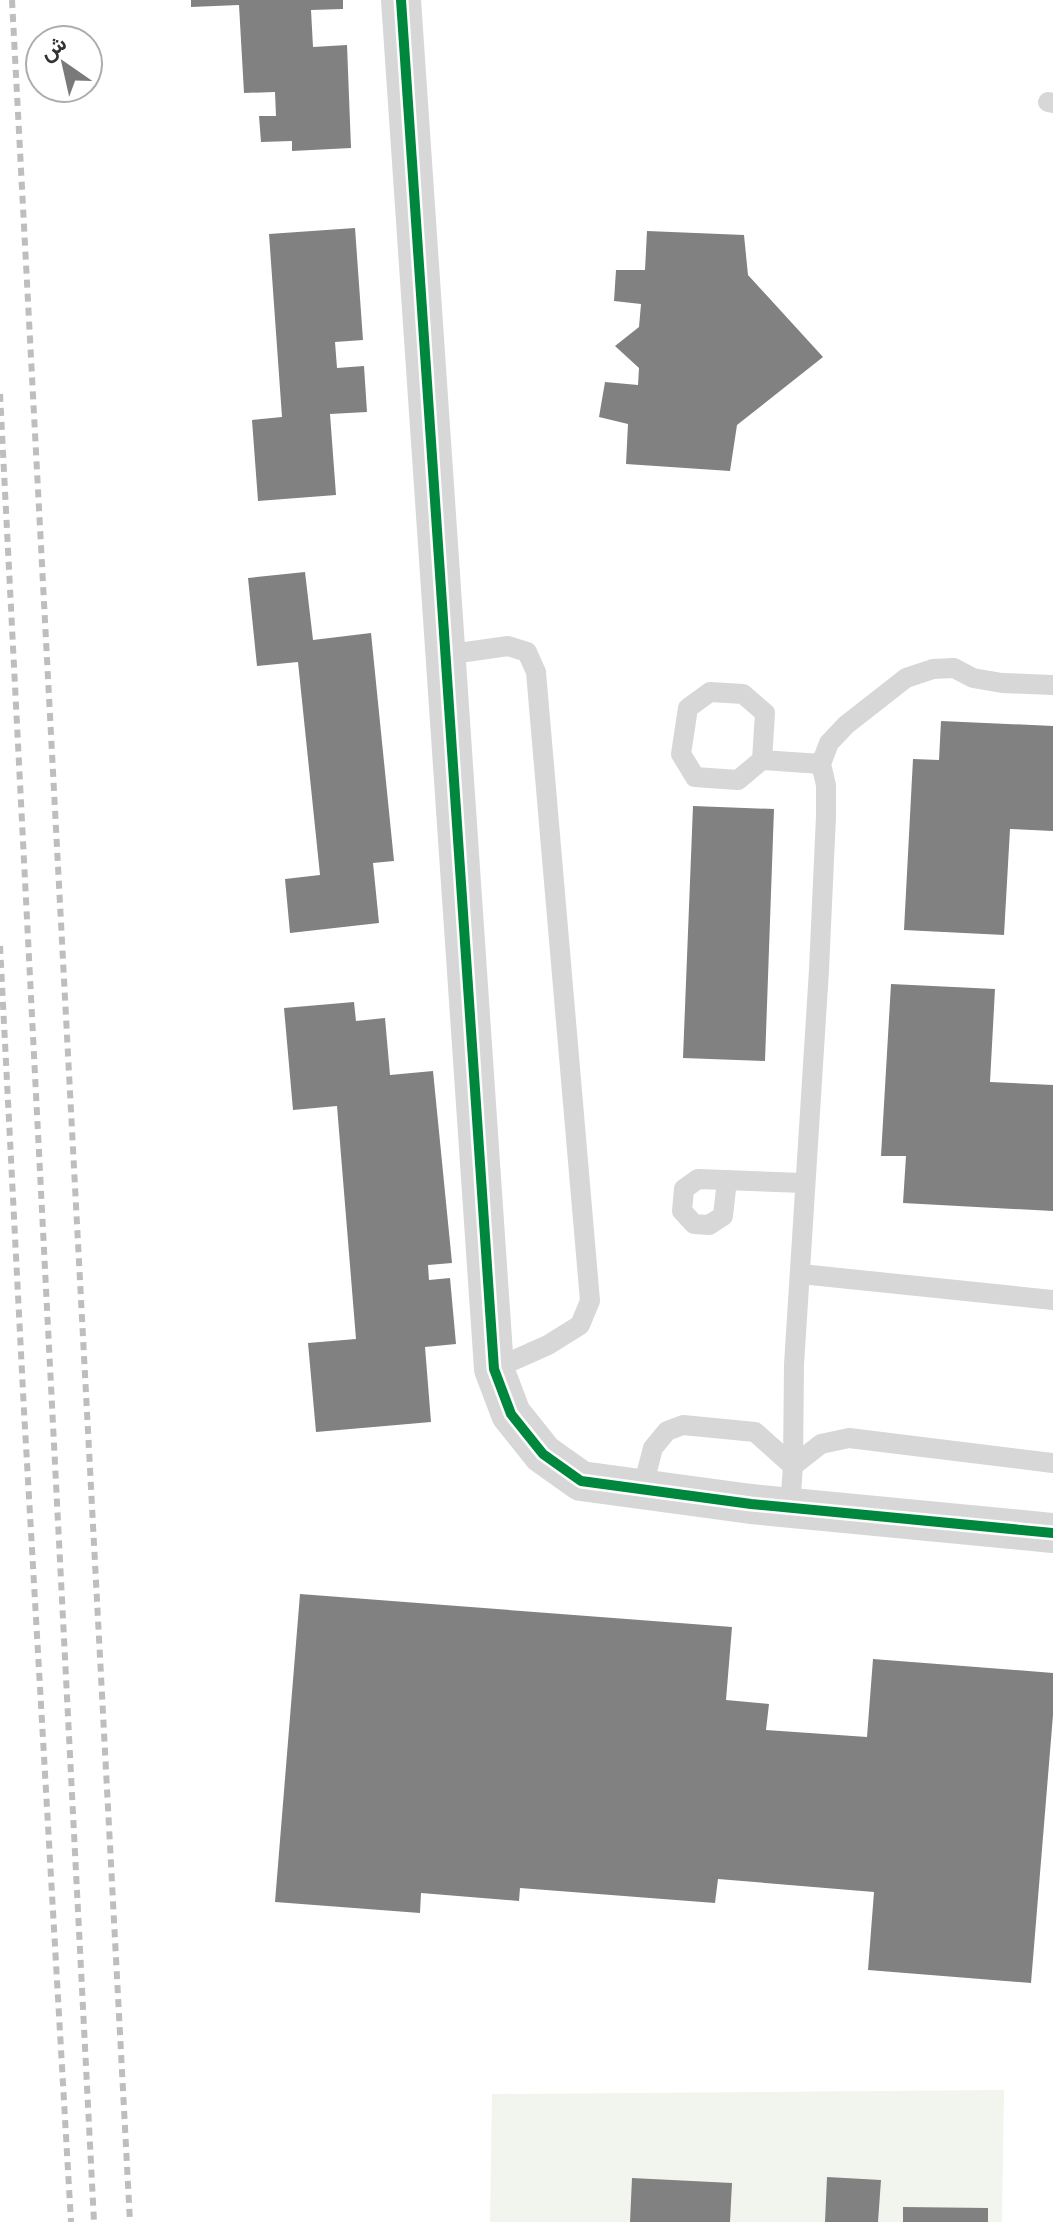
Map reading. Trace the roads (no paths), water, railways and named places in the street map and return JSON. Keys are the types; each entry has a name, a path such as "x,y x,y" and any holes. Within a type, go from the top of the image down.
{"street":[{"path":"401,0 494,1369 511,1414 543,1454 581,1481 790,1508 1053,1533"}],"lane":[{"path":"445,655 508,646 527,652 536,672 590,1301 580,1325 548,1345 494,1369"},
{"path":"790,1508 794,1365 826,832 826,785 821,764 829,743 846,725 906,678 933,669 954,668 973,678 1002,683 1053,685"},
{"path":"762,760 765,713 743,694 710,692 688,708 681,754 695,777 738,780 762,760 821,764"},
{"path":"727,1180 804,1183"},
{"path":"801,1274 1053,1300"},
{"path":"642,1490 653,1448 667,1431 683,1425 755,1432 793,1466"},
{"path":"793,1466 821,1444 849,1438 1053,1463"}],"railway":[{"path":"12,0 130,2222"},
{"path":"0,394 94,2222"},
{"path":"0,946 71,2222"}]}
